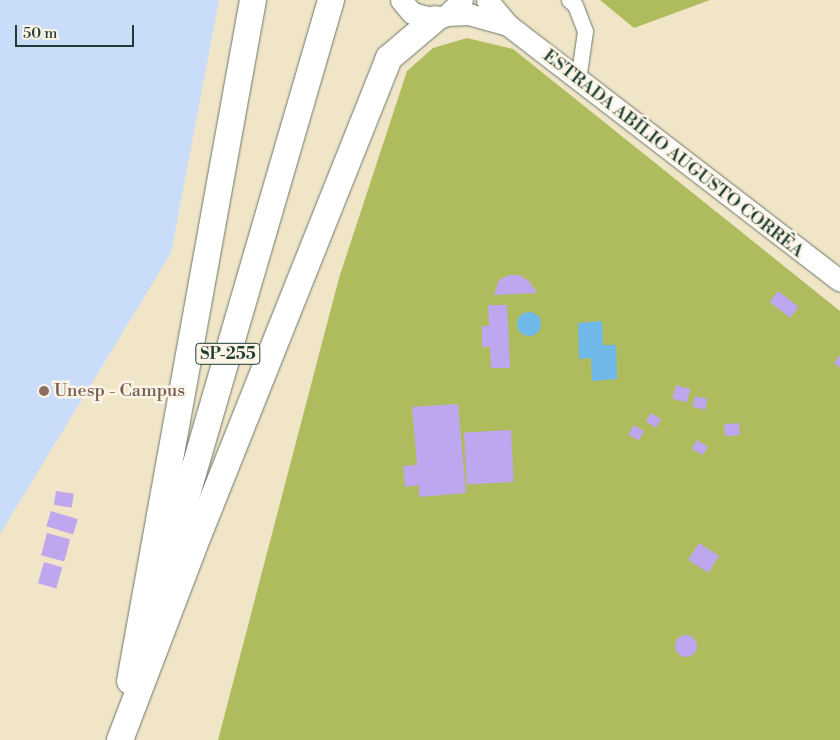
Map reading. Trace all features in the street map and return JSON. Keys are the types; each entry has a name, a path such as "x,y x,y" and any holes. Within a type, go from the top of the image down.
{"highway":[{"path":"125,708 253,0"},
{"name":"SP-255","path":"116,740 331,0"},
{"path":"120,740 192,551 389,58 441,17"}],"main road":[{"name":"ESTRADA ABÍLIO AUGUSTO CORRÊA","path":"401,0 412,13 441,17 468,14 508,25"},
{"path":"441,17 462,0"},
{"name":"ESTRADA ABÍLIO AUGUSTO CORRÊA","path":"487,0 508,25 840,280"}],"street":[{"path":"569,0 575,5 585,31 578,80"}],"shaded area":[{"name":"Unesp - Campus","path":"0,0 219,0 171,253 0,534"}],"green space":[{"path":"600,0 710,0 634,28"},
{"path":"467,38 513,49 840,311 840,740 218,740 339,278 407,71 433,48"}],"water":[{"path":"529,312 538,315 541,324 538,333 529,336 520,333 517,324 520,315"},
{"path":"602,321 603,345 616,345 617,379 592,381 591,358 579,359 578,323"}],"building":[{"path":"509,275 519,275 529,281 537,293 494,295 499,280"},
{"path":"778,291 799,307 790,318 770,302"},
{"path":"488,305 507,305 510,368 491,368 490,347 482,347 482,326 489,326"},
{"path":"840,355 840,368 834,363"},
{"path":"676,385 690,389 687,403 672,398"},
{"path":"695,396 708,399 705,410 693,407"},
{"path":"458,404 466,493 419,497 419,485 405,487 403,466 417,465 412,407"},
{"path":"651,413 661,419 656,428 646,422"},
{"path":"739,423 740,435 725,436 724,424"},
{"path":"634,425 644,431 639,441 628,434"},
{"path":"511,430 514,482 467,484 464,432"},
{"path":"697,440 708,447 703,455 692,448"},
{"path":"56,491 74,494 72,508 54,505"},
{"path":"51,511 78,519 73,534 46,526"},
{"path":"47,533 70,539 64,561 41,555"},
{"path":"699,543 719,556 708,573 688,560"},
{"path":"44,562 62,567 56,588 38,583"},
{"path":"686,635 694,638 697,646 694,654 686,657 678,654 675,646 678,638"}],"place":[{"name":"Unesp - Campus","path":"44,391"}]}
